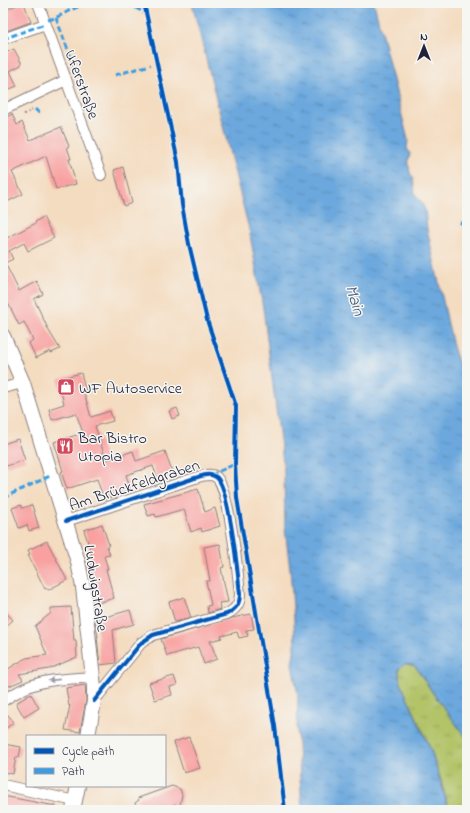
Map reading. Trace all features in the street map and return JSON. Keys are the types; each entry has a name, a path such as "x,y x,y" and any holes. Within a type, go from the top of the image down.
{"main road":[{"name":"Ludwigstraße","path":"3,336 23,383 81,572 93,676 94,701 88,735"},
{"path":"74,805 78,787"}],"street":[{"name":"Uferstraße","path":"38,3 101,175"},
{"path":"3,39 46,24"},
{"path":"3,110 66,80"},
{"path":"3,388 23,383"},
{"name":"Am Brückfeldgraben","path":"66,521 192,479 211,475 221,481 224,489 232,535 240,594 239,603 234,610 226,614 146,638 94,701"},
{"path":"3,702 21,689 35,683 93,676"},
{"path":"3,785 74,805"}],"path":[{"path":"150,65 156,64"},
{"path":"24,114 35,109"}],"green space":[{"path":"404,664 413,665 416,667 467,739 467,810 449,810 441,780 427,740 399,677 399,669"}],"water":[{"name":"Main","path":"192,3 374,3 408,140 407,148 410,154 408,162 410,173 413,178 415,194 421,201 425,210 427,229 453,346 467,391 467,739 416,667 413,665 404,664 399,669 399,677 402,686 431,750 449,810 302,810 297,728 298,695 292,664 295,646 294,620 285,529 284,470 263,308 249,229"}],"building":[{"path":"24,3 31,22 3,32 3,11"},
{"path":"14,49 21,62 21,65 10,71 17,86 3,92 3,54"},
{"path":"12,114 17,125 22,122 30,140 61,127 69,146 67,147 71,159 69,159 76,184 56,189 46,156 12,172 23,194 3,204 3,119"},
{"path":"123,167 132,203 124,206 114,170"},
{"path":"43,217 54,238 28,251 24,243 9,251 13,259 5,263 19,291 37,281 43,294 34,299 49,331 60,349 51,353 50,351 36,358 29,343 33,340 24,322 19,325 3,293 3,240 36,223 35,222"},
{"path":"81,373 86,392 84,392 91,417 110,411 113,421 95,426 106,460 133,451 136,461 165,451 172,472 157,477 153,466 126,475 131,491 104,500 97,479 67,489 61,472 63,471 54,442 83,433 76,413 52,420 49,409 64,404 58,379"},
{"path":"177,408 180,416 172,419 169,411"},
{"path":"18,439 25,460 3,467 3,444"},
{"path":"198,489 205,512 215,508 220,526 202,532 201,528 191,532 184,509 156,517 155,514 148,516 144,504"},
{"path":"21,505 22,508 32,505 39,528 29,531 27,525 19,528 12,508"},
{"path":"102,524 109,545 107,546 110,555 104,556 114,598 98,603 86,557 92,555 84,530"},
{"path":"47,541 67,580 48,590 47,588 45,589 28,555 30,554 28,550"},
{"path":"220,544 224,567 221,568 228,602 219,603 220,609 208,613 207,606 211,605 206,581 210,581 204,547"},
{"path":"184,597 191,618 175,622 169,602"},
{"path":"71,607 77,657 49,669 19,674 23,680 9,686 3,691 3,672 26,658 47,655 35,626 51,613 51,608"},
{"path":"3,609 13,620 3,629"},
{"path":"130,610 134,624 113,630 116,663 100,665 95,620"},
{"path":"251,614 254,629 246,630 248,636 239,638 237,632 221,636 222,638 210,641 217,659 204,664 198,647 167,656 161,639 232,618"},
{"path":"174,676 177,685 170,687 172,695 155,700 149,683"},
{"path":"85,685 86,700 80,732 65,730 70,705 69,706 66,688"},
{"path":"31,694 39,708 24,717 16,703"},
{"path":"3,709 14,722 3,731"},
{"path":"189,737 200,768 184,773 174,742"},
{"path":"3,744 21,747 19,757 16,757 13,774 3,772"},
{"path":"172,786 180,789 182,795 179,809 176,804 159,810 137,810 135,803 139,800 138,798"},
{"path":"3,796 56,806 56,810 3,810"}],"marked path":[{"path":"48,20 84,5 110,3"},
{"path":"128,3 146,14"},
{"path":"56,18 74,66"},
{"path":"3,39 45,24"},
{"path":"115,75 150,65"},
{"path":"35,109 41,115"},
{"path":"460,222 467,227"},
{"path":"211,475 235,464"},
{"path":"3,498 52,475"}],"cycle path":[{"path":"144,3 178,162 182,205 189,244 207,320 236,406 235,464 237,498 275,726 285,810"},
{"path":"66,521 204,475 210,475 216,477 221,484 232,531 240,594 239,601 235,608 227,614 153,635 141,643 94,701"}],"place":[{"name":"WF Autoservice","path":"66,387"},
{"name":"Bar Bistro Utopia","path":"65,446"}]}
